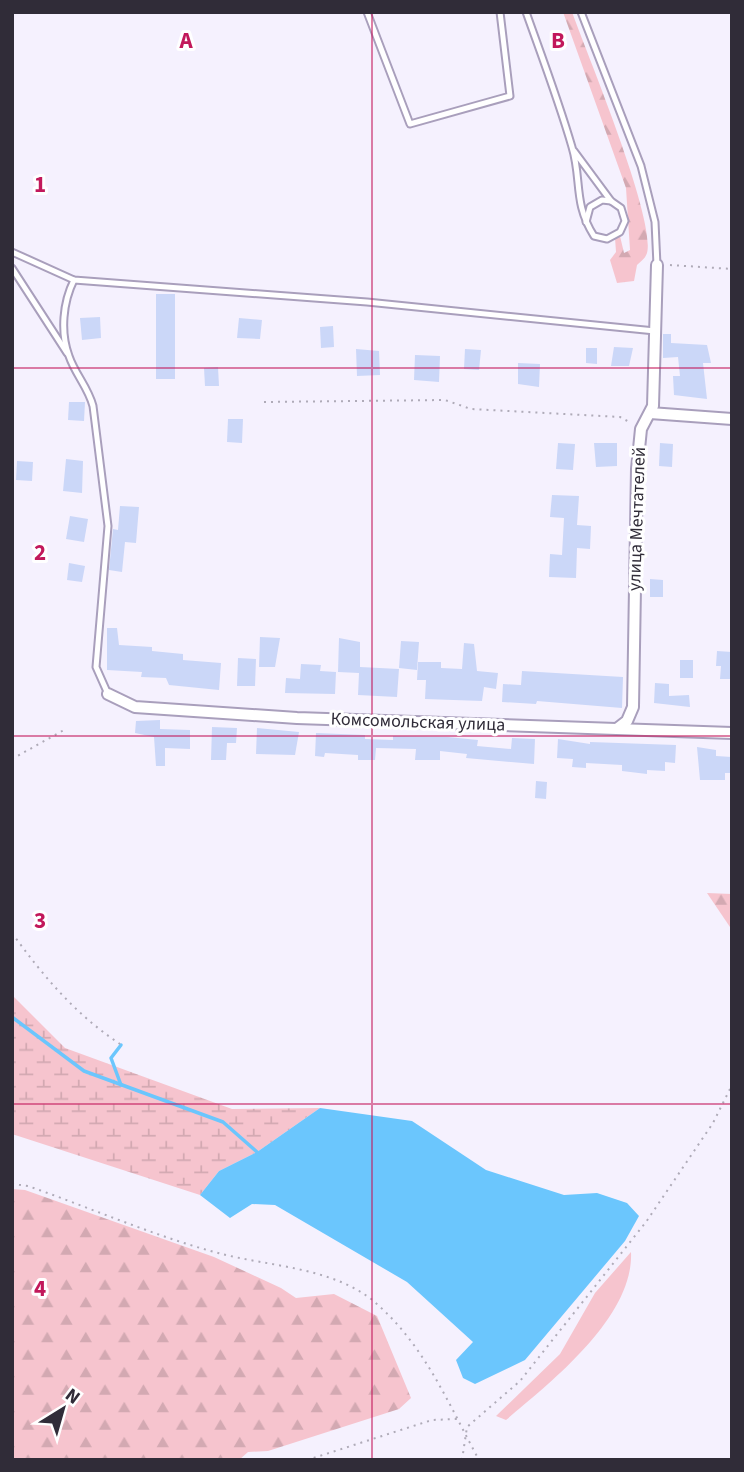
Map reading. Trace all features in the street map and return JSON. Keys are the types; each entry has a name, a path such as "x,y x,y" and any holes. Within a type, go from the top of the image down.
{"street":[{"name":"улица Мечтателей","path":"633,707 637,469 641,429 650,413 656,331 657,265"},
{"path":"650,413 732,419"},
{"name":"Комсомольская улица","path":"108,694 135,707 297,718 732,733"},
{"path":"618,728 627,721 633,707 652,729"}],"lane":[{"path":"366,12 410,124 510,96 500,12"},
{"path":"526,12 574,151 577,192 585,222 594,236 607,239 620,232 625,221 621,208 611,201 574,151"},
{"path":"581,12 641,166 655,222 657,265"},
{"path":"585,222 590,207 601,200 611,201"},
{"path":"12,252 74,280 367,302 656,331"},
{"path":"12,268 89,390 93,406 108,526 101,577 96,667 108,694"},
{"path":"68,356 65,298 74,280"}],"path":[{"path":"657,265 732,269"},
{"path":"264,402 445,400 471,409 620,417 641,429"},
{"path":"12,759 64,730"},
{"path":"12,933 50,984 90,1024 120,1044"},
{"path":"462,1460 471,1422 520,1381 646,1222 713,1123 732,1085"},
{"path":"12,1184 28,1186 218,1253 331,1279 363,1294 408,1338 446,1392 480,1460"},
{"path":"307,1460 432,1420 459,1420"}],"green space":[{"path":"563,12 572,12 641,207 647,235 647,253 637,265 634,281 617,283 610,260 616,252 615,238 620,236 624,253 630,250 626,188"},
{"path":"707,893 732,894 732,930"},
{"path":"12,995 65,1048 232,1109 320,1108 257,1152 219,1171 200,1195 12,1134"},
{"path":"12,1189 25,1190 214,1257 281,1288 296,1298 334,1294 377,1316 411,1398 399,1409 268,1451 248,1452 239,1460 12,1460"},
{"path":"631,1252 628,1276 619,1300 605,1324 566,1367 506,1420 496,1416 560,1354 595,1293"}],"water":[{"path":"320,1108 412,1121 486,1170 564,1195 597,1193 627,1203 639,1216 625,1241 525,1360 475,1384 463,1378 456,1360 473,1342 407,1282 275,1205 252,1204 230,1218 200,1195 219,1171 257,1152"}],"building":[{"path":"156,294 175,294 175,379 156,379"},
{"path":"100,317 101,338 82,340 80,318"},
{"path":"239,318 262,320 260,339 237,338"},
{"path":"333,326 334,347 321,348 320,327"},
{"path":"663,334 671,334 671,343 707,345 711,363 703,363 707,399 674,395 673,376 680,376 678,357 663,358"},
{"path":"614,347 633,348 629,366 611,366"},
{"path":"586,348 597,348 597,364 586,363"},
{"path":"356,349 379,351 380,375 357,376"},
{"path":"465,349 481,350 479,370 464,369"},
{"path":"415,355 440,356 439,382 414,380"},
{"path":"518,363 540,364 539,387 518,384"},
{"path":"218,367 219,386 205,386 204,368"},
{"path":"69,402 85,402 84,421 68,420"},
{"path":"228,419 243,419 242,443 227,442"},
{"path":"558,443 575,444 573,470 556,469"},
{"path":"594,443 617,443 617,466 596,467"},
{"path":"660,443 673,444 672,467 659,466"},
{"path":"66,459 83,461 82,493 63,491"},
{"path":"17,461 33,462 32,481 16,480"},
{"path":"552,495 579,496 577,525 591,526 590,549 577,548 576,578 549,577 550,554 562,555 564,518 550,517"},
{"path":"120,506 139,507 136,543 125,542 122,572 109,570 113,529 118,530"},
{"path":"70,516 88,519 84,542 66,539"},
{"path":"69,563 85,566 82,582 67,580"},
{"path":"650,579 663,580 663,597 650,597"},
{"path":"107,628 117,628 119,645 152,647 152,651 183,654 183,660 221,663 219,690 169,685 166,678 141,677 142,672 107,670"},
{"path":"260,637 280,638 275,667 259,667"},
{"path":"339,638 360,642 360,667 399,669 397,697 358,695 359,673 338,672"},
{"path":"401,641 419,642 417,670 399,668"},
{"path":"464,643 474,644 477,671 498,673 496,689 484,687 482,701 425,699 426,680 417,680 418,662 441,662 441,668 462,669"},
{"path":"717,651 732,652 732,679 720,679 721,666 716,666"},
{"path":"238,658 256,659 255,686 237,686"},
{"path":"680,660 693,660 693,678 680,678"},
{"path":"301,664 321,665 320,671 336,672 335,694 285,693 286,678 300,679"},
{"path":"522,671 623,677 622,708 537,701 536,704 502,702 503,684 521,685"},
{"path":"655,683 669,684 669,696 689,695 690,707 654,703"},
{"path":"160,720 160,729 190,730 190,749 165,748 165,766 156,766 154,737 135,733 136,721"},
{"path":"212,727 237,728 236,743 227,743 226,760 211,760"},
{"path":"257,728 299,732 295,755 256,754"},
{"path":"316,733 365,735 365,739 393,740 393,736 448,737 478,740 477,746 511,749 512,738 535,739 534,764 466,758 467,754 440,751 440,760 415,760 416,749 376,748 375,760 358,760 358,755 325,753 324,757 315,756"},
{"path":"558,739 590,744 676,745 675,763 665,762 665,771 647,770 647,774 622,771 622,765 586,763 586,768 572,767 573,759 557,758"},
{"path":"697,747 716,750 716,756 732,757 732,773 725,773 725,780 700,780"},
{"path":"536,781 547,782 546,799 535,798"}],"waterway":[{"path":"12,1017 84,1071 223,1122 257,1152"},
{"path":"121,1045 111,1058 121,1085"}]}
